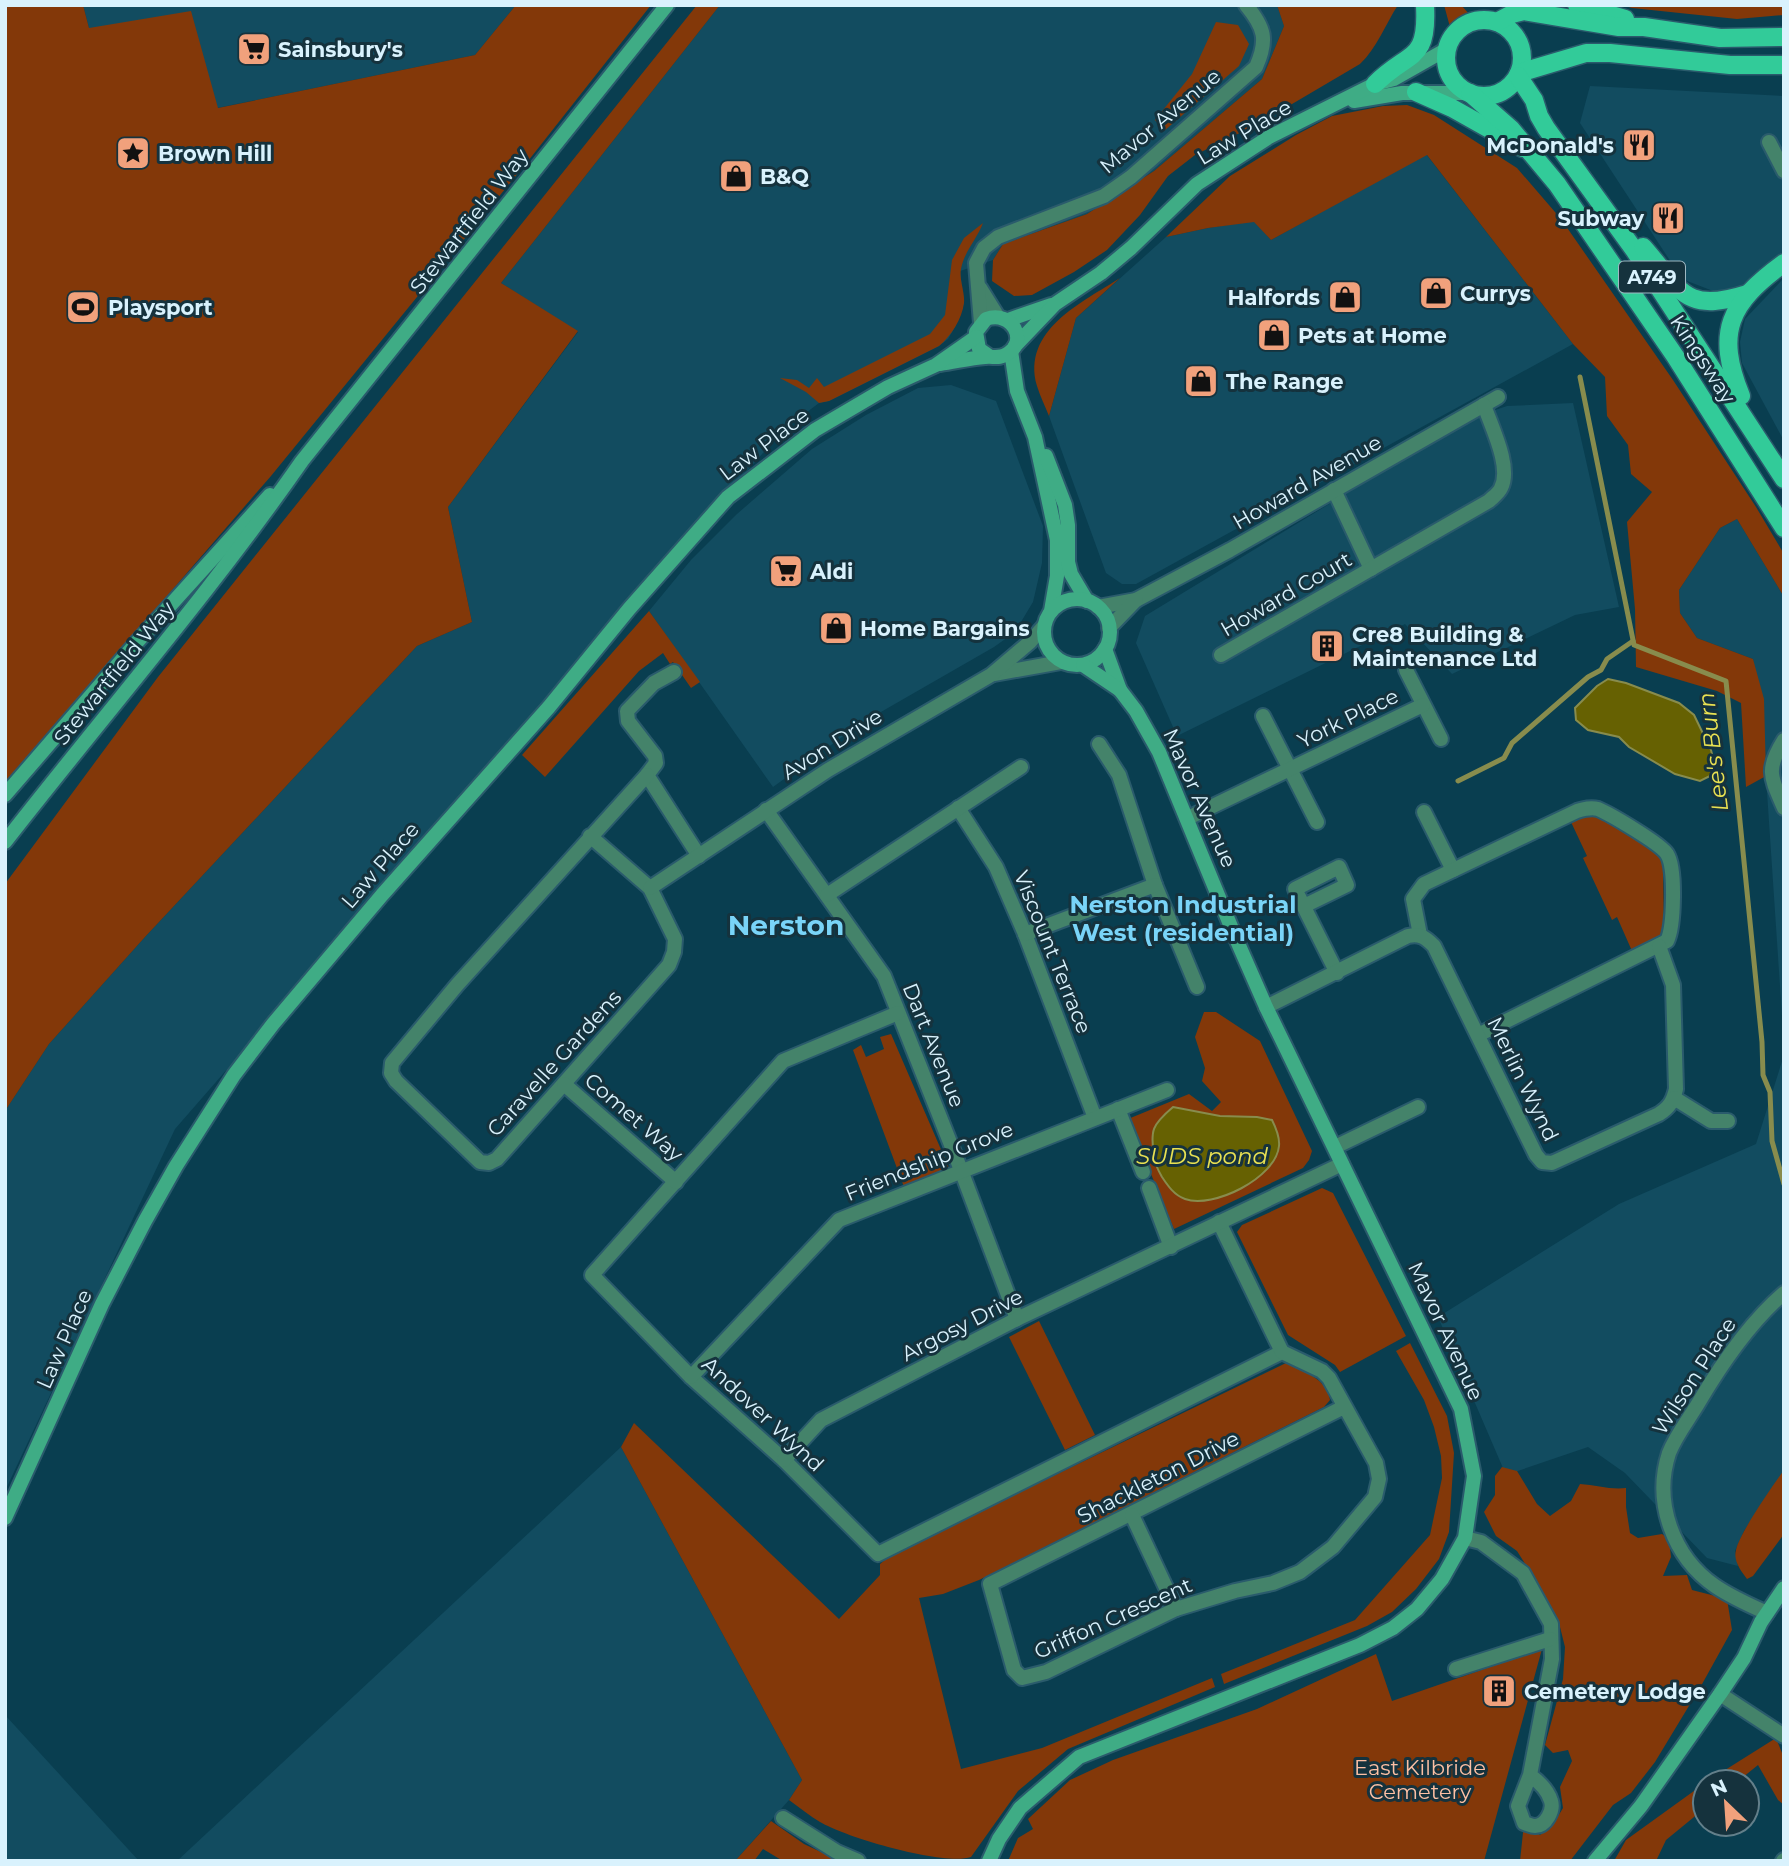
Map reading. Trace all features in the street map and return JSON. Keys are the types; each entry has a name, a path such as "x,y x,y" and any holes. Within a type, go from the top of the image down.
{"main road":[{"name":"A749","path":"1425,5 1447,49 1447,64 1452,78 1469,93"},
{"path":"1375,84 1420,47 1427,29 1425,5"},
{"name":"A749","path":"1481,5 1497,22 1512,32 1519,44 1522,57 1518,75"},
{"path":"1577,5 1644,27"},
{"path":"1447,49 1456,33 1470,23 1488,20 1497,22 1511,14 1524,11 1619,27 1644,27 1720,38 1784,37"},
{"path":"1469,93 1493,95 1509,88 1518,75 1586,53 1730,65 1784,65"},
{"name":"Kingsway","path":"1518,75 1534,100 1546,128 1664,295 1784,479"},
{"path":"1416,92 1452,108 1529,151"},
{"name":"Kingsway","path":"1469,93 1511,129 1557,184 1638,301 1784,528"},
{"path":"1588,184 1687,297 1707,303 1747,294"},
{"path":"1758,439 1731,370 1726,341 1733,319 1747,294 1784,263"}],"street":[{"name":"Stewartfield Way","path":"5,795 138,641 302,461 667,5"},
{"name":"Mavor Avenue","path":"981,323 976,263 984,248 998,237 1104,197 1142,168 1256,67 1264,49 1263,32 1246,5"},
{"name":"Law Place","path":"1013,348 1055,304 1101,273 1131,248 1197,184 1269,137 1375,84 1394,79 1447,49"},
{"name":"Law Place","path":"1329,108 1384,94 1469,93"},
{"path":"1769,142 1783,169"},
{"path":"977,284 1016,334 1013,348 1017,391"},
{"name":"Law Place","path":"1003,318 1055,304"},
{"path":"1003,318 986,319 981,323 976,338 979,349 991,357 1017,391 1035,437 1058,483 1068,525 1068,562 1071,574 1107,620 1109,628 1105,649 1100,656 1083,665 1061,662 1047,646 1044,636 1044,626 1051,611 1057,576 1057,540 1035,437"},
{"name":"Law Place","path":"5,1518 102,1304 145,1221 176,1166 234,1075 272,1024 728,497 815,430 888,387 936,365 976,338"},
{"path":"991,357 1006,355 1013,348"},
{"name":"Law Place","path":"936,365 991,357"},
{"name":"Howard Avenue","path":"1109,628 1136,600 1498,397"},
{"name":"Howard Court","path":"1221,655 1489,501 1502,488 1504,468 1502,454 1484,405"},
{"name":"Stewartfield Way","path":"5,842 145,670 264,516 302,461"},
{"name":"Howard Court","path":"1334,490 1371,569"},
{"name":"Howard Avenue","path":"1092,604 1136,600"},
{"path":"1051,611 1068,601 1092,604"},
{"name":"Avon Drive","path":"650,888 766,810 991,674 1030,642 1044,626"},
{"name":"Mavor Avenue","path":"1105,649 1119,690"},
{"name":"Avon Drive","path":"991,674 1061,662"},
{"name":"Mavor Avenue","path":"989,1861 999,1839 1020,1808 1079,1757 1360,1645 1394,1628 1417,1609 1442,1579 1465,1538 1474,1476 1461,1409 1266,1007 1154,743 1136,711 1119,690 1083,665"},
{"name":"York Place","path":"1406,670 1441,739"},
{"path":"590,836 656,763 655,756 628,721 627,711 654,683 674,672"},
{"name":"York Place","path":"1188,818 1423,705"},
{"name":"York Place","path":"1263,716 1317,822"},
{"path":"1784,740 1774,755 1771,778 1784,808"},
{"path":"1098,744 1119,775 1155,885 1197,987"},
{"path":"827,895 1021,767"},
{"path":"647,775 699,856"},
{"name":"Viscount Terrace","path":"958,808 996,867 1025,934 1095,1118"},
{"path":"1266,1007 1408,936 1420,935 1413,899 1424,884 1577,811 1596,808 1659,846 1668,855 1671,865 1671,933 1667,941 1478,1035"},
{"name":"Dart Avenue","path":"766,810 884,976 1017,1319"},
{"path":"1424,812 1453,870"},
{"name":"Caravelle Gardens","path":"590,836 650,888 676,939 669,965 497,1159 489,1163 480,1162 396,1081 391,1069 392,1063 457,985 590,836"},
{"path":"1025,934 1155,885"},
{"path":"1304,906 1337,973"},
{"name":"Merlin Wynd","path":"1420,935 1434,946 1542,1162 1552,1163 1566,1158 1660,1114 1670,1107 1674,1098"},
{"path":"1659,946 1673,985 1674,1098 1711,1121 1728,1121"},
{"name":"Andover Wynd","path":"898,1013 783,1061 592,1275 691,1377 784,1460 878,1554 1282,1352"},
{"name":"Comet Way","path":"564,1084 676,1182"},
{"name":"Friendship Grove","path":"691,1377 839,1220 1167,1090"},
{"path":"1335,1147 1418,1107"},
{"path":"1118,1109 1143,1172"},
{"name":"Argosy Drive","path":"784,1460 821,1420 1017,1319 1342,1164"},
{"path":"1149,1188 1171,1247"},
{"path":"1219,1222 1282,1352"},
{"name":"Wilson Place","path":"1767,1613 1729,1595 1695,1568 1679,1547 1670,1527 1663,1496 1663,1481 1670,1450 1725,1360 1766,1308 1784,1293"},
{"name":"Griffon Crescent","path":"990,1584 1014,1670 1022,1678 1046,1672 1176,1609 1273,1583 1300,1572 1333,1547 1376,1497 1379,1479 1376,1463 1329,1378 1322,1371 1282,1352"},
{"name":"Shackleton Drive","path":"990,1584 1344,1407"},
{"path":"1132,1515 1176,1609"},
{"path":"1465,1538 1481,1542 1523,1573 1551,1624 1552,1659 1530,1775"},
{"path":"1595,1861 1641,1806 1720,1694 1784,1588"},
{"path":"1456,1669 1550,1639"},
{"path":"1720,1694 1784,1736"},
{"path":"783,1818 837,1852 858,1861"}],"shaded area":[{"path":"83,5 516,5 475,55 217,108 212,92 89,28"},
{"path":"720,5 1277,5 1284,26 1262,79 1154,171 1087,214 1003,244 993,260 960,271 964,303 948,339 829,401 819,403 783,430 175,1129 5,1491 5,1111 49,1044 145,937 417,646 472,622 448,507 578,332 501,283"},
{"path":"1590,86 1784,96 1784,255 1726,296 1682,279 1580,123"},
{"path":"1426,154 1573,344 1136,584 1122,584 1106,573 1049,416 1076,318 1166,237 1254,221 1271,240"},
{"path":"1784,278 1784,441 1742,363 1740,342 1745,319"},
{"path":"951,385 996,401 1043,526 1042,563 1033,602 1015,632 994,647 860,724 773,787 649,611 691,560 737,514 812,449 866,415 918,388"},
{"path":"1573,403 1619,607 1575,615 1452,674 1405,624 1177,736 1136,643 1145,616 1469,419 1507,406"},
{"path":"1737,519 1784,597 1784,1046 1766,777 1753,659 1697,638 1680,613 1679,590 1720,528"},
{"path":"1784,1055 1784,1471 1744,1531 1735,1551 1738,1566 1707,1558 1625,1473 1588,1447 1506,1475 1438,1317 1619,1204 1756,1144"},
{"path":"621,1447 802,1780 789,1800 735,1861 177,1861"},
{"path":"5,1715 139,1861 5,1861"}],"green space":[{"path":"5,5 83,5 89,28 191,11 218,108 475,55 516,5 651,5 532,156 271,476 5,783"},
{"path":"697,5 720,5 501,283 578,331 448,507 472,622 417,646 145,937 49,1044 5,1111 5,884 158,677"},
{"path":"1277,5 1398,5 1376,44 1360,64 1260,123 1195,155 1168,176 1140,215 1107,250 1032,295 1014,296 992,281 993,260 1003,244 1087,214 1154,171 1262,79 1284,26"},
{"path":"1444,5 1461,5 1471,16 1458,19 1450,27"},
{"path":"1622,5 1784,5 1784,15 1737,19"},
{"path":"1216,22 1238,25 1249,44 1239,66 1164,131 1155,120 1192,74"},
{"path":"1407,105 1434,115 1517,168 1561,219 1673,380 1784,554 1784,597 1737,519 1720,528 1679,590 1680,613 1697,638 1753,659 1764,699 1766,776 1746,787 1741,703 1717,691 1636,667 1635,609 1627,522 1652,492 1631,474 1628,445 1607,416 1605,377 1573,344 1427,155 1271,240 1254,222 1166,237 1230,176 1296,135 1332,116 1383,106"},
{"path":"983,223 961,269 964,299 961,315 952,332 939,346 829,401 819,403 806,392 780,378 797,380 809,388 817,378 824,387 930,334 945,315 952,260 964,238"},
{"path":"1120,278 1076,318 1049,416 1037,386 1034,366 1038,349 1046,334 1059,320"},
{"path":"649,611 700,682 691,688 673,662 670,664 663,653 639,671 545,777 522,755"},
{"path":"1587,815 1602,817 1658,853 1663,866 1664,930 1661,936 1632,951 1617,917 1612,920 1583,858 1587,856 1571,822"},
{"path":"1204,1012 1216,1012 1260,1041 1312,1151 1303,1168 1174,1229 1128,1119 1189,1094 1212,1111 1221,1102 1202,1081 1205,1068 1195,1037"},
{"path":"891,1034 949,1168 904,1187 853,1050 861,1045 866,1057 884,1049 880,1037"},
{"path":"1322,1188 1333,1193 1406,1336 1340,1372 1335,1365 1288,1335 1237,1232 1242,1225"},
{"path":"1039,1321 1095,1435 1065,1450 1009,1337"},
{"path":"1410,1343 1447,1416 1454,1453 1449,1532 1439,1559 1416,1589 1392,1612 1367,1626 1224,1684 1221,1674 1355,1620 1430,1535 1442,1478 1441,1456 1424,1400 1396,1351"},
{"path":"1286,1363 1320,1381 1330,1400 1324,1407 979,1580 943,1594 919,1598 961,1769 1042,1748 1212,1678 1215,1687 1068,1749 1018,1791 971,1857 958,1859 895,1849 851,1835 820,1822 789,1800 802,1780 621,1447 634,1423 839,1619 880,1575 880,1564 892,1554"},
{"path":"1502,1467 1517,1471 1537,1504 1550,1516 1571,1501 1580,1484 1626,1488 1630,1533 1638,1538 1662,1534 1669,1539 1671,1557 1663,1576 1687,1575 1692,1590 1727,1599 1732,1630 1701,1686 1655,1762 1631,1793 1613,1805 1570,1861 1520,1861 1524,1823 1540,1835 1554,1823 1563,1808 1560,1787 1572,1761 1568,1750 1553,1753 1545,1745 1563,1679 1565,1647 1559,1623 1517,1551 1496,1536 1484,1512 1495,1495 1495,1476"},
{"path":"1784,1470 1784,1534 1753,1576 1747,1579 1736,1558 1738,1543"},
{"name":"East Kilbride Cemetery","path":"1542,1649 1484,1861 1008,1861 1018,1838 1033,1829 1028,1819 1070,1780 1113,1760 1257,1709 1376,1654 1392,1701"},
{"path":"1776,1738 1784,1758 1784,1805 1778,1800 1758,1765 1754,1768 1728,1768"},
{"path":"1691,1793 1691,1819 1666,1840 1656,1861 1614,1861 1626,1840"},
{"path":"771,1821 804,1844 840,1861 783,1861 763,1849 754,1861 735,1861"}],"water":[{"path":"1608,679 1679,703 1694,715 1711,750 1715,766 1710,776 1700,781 1675,774 1629,747 1619,737 1588,730 1576,720 1575,708"},
{"name":"SUDS pond","path":"1173,1107 1220,1116 1272,1120 1279,1139 1275,1158 1255,1179 1226,1195 1197,1201 1181,1197 1162,1177 1155,1163 1153,1148 1154,1129"}],"waterway":[{"name":"Lee's Burn","path":"1580,377 1634,645 1726,681 1763,1075 1770,1092 1772,1141 1784,1184"},
{"path":"1458,781 1504,758 1512,743 1588,677 1601,670 1607,659 1633,641"}],"place":[{"name":"Sainsbury's","path":"254,49"},
{"name":"McDonald's","path":"1639,145"},
{"name":"Brown Hill","path":"133,153"},
{"name":"B&Q","path":"736,176"},
{"name":"Subway","path":"1668,218"},
{"name":"Currys","path":"1436,293"},
{"name":"Halfords","path":"1345,297"},
{"name":"Playsport","path":"83,307"},
{"name":"Pets at Home","path":"1274,335"},
{"name":"The Range","path":"1201,381"},
{"name":"Aldi","path":"786,571"},
{"name":"Home Bargains","path":"836,628"},
{"name":"Cre8 Building & Maintenance Ltd","path":"1327,646"},
{"name":"Cemetery Lodge","path":"1499,1691"}],"district":[{"name":"Nerston Industrial West (residential)","path":"1183,918"},
{"name":"Nerston","path":"786,925"}]}
